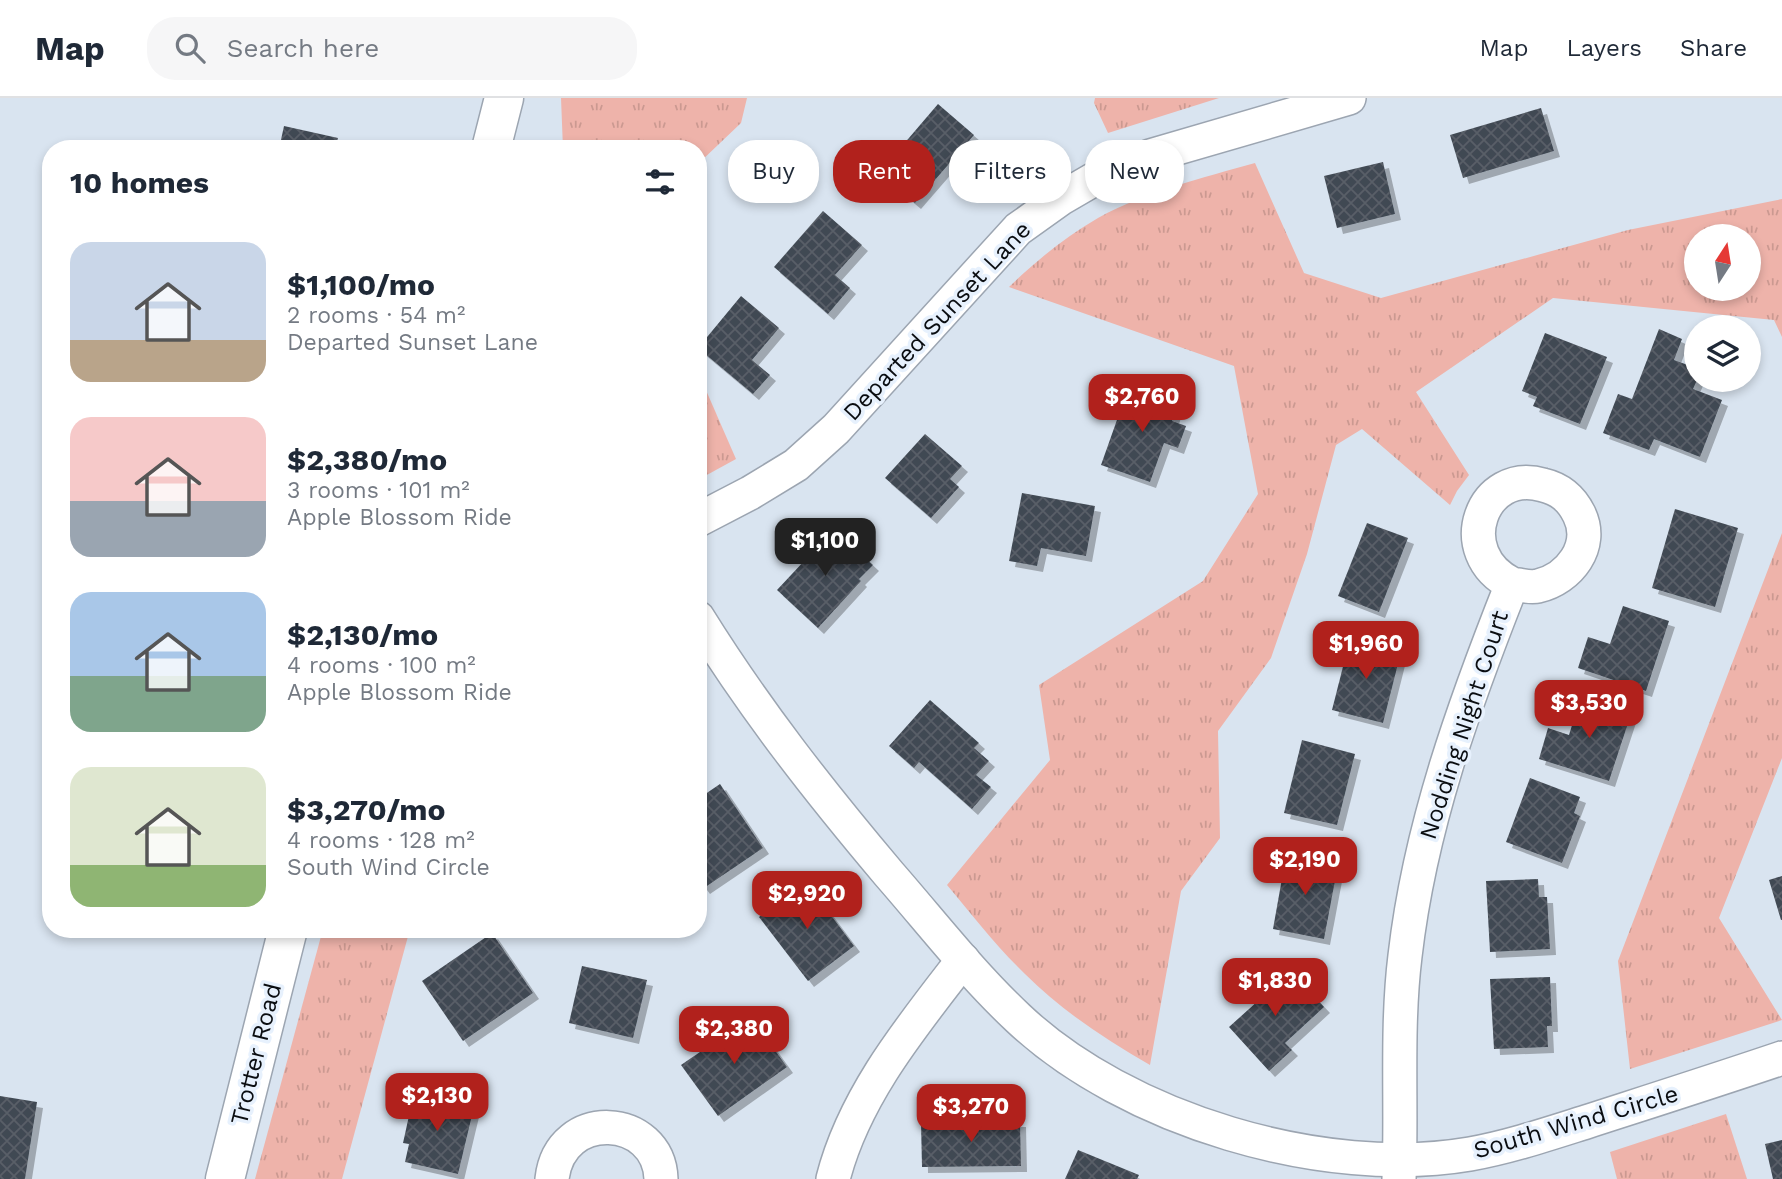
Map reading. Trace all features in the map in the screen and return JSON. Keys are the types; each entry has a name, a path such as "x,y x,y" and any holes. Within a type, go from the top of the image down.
{"street":[{"name":"Departed Sunset Lane","path":"707,515 796,465 836,429 1018,229 1060,199 1103,174 1150,156 1349,98"},
{"path":"493,140 503,105"},
{"path":"503,105 509,140"},
{"name":"Nodding Night Court","path":"1400,1169 1404,957 1423,849 1473,681 1512,584"},
{"name":"South Wind Circle","path":"707,631 783,745 848,826 963,960 1018,1019 1060,1052 1108,1082 1168,1113 1225,1133 1283,1147 1400,1169 1526,1140 1782,1058"},
{"name":"Trotter Road","path":"225,1179 286,938"},
{"path":"833,1179 839,1156 865,1099 909,1030 963,960"},
{"path":"552,1179 554,1164 564,1147 578,1134 601,1127 623,1129 641,1139 653,1152 661,1179"}],"green space":[{"path":"561,98 747,98 741,123 707,155 707,140 563,140"},
{"path":"1095,98 1219,98 1108,133 1094,103"},
{"path":"1255,163 1304,273 1381,298 1628,230 1782,199 1782,337 1774,320 1761,319 1761,315 1724,315 1553,298 1416,392 1469,475 1450,505 1362,429 1336,445 1307,554 1271,658 1218,731 1220,838 1181,891 1150,1065 1084,1024 1039,987 985,931 947,885 1050,760 1039,685 1203,581 1258,494 1234,366 1009,287 1051,250 1098,218 1130,203 1184,203 1184,184"},
{"path":"707,393 736,459 707,475"},
{"path":"1782,533 1782,758 1719,918 1782,1020 1630,1069 1618,961"},
{"path":"321,938 408,938 342,1179 255,1179"},
{"path":"1726,1114 1747,1179 1617,1179 1610,1152"}],"building":[{"path":"938,104 974,135 970,140 949,140 949,164 935,180 935,140 907,140"},
{"path":"1541,108 1554,151 1463,178 1450,135"},
{"path":"284,126 338,138 337,140 281,140"},
{"path":"1383,162 1395,214 1337,228 1324,176"},
{"path":"823,211 862,245 835,275 850,288 828,314 774,267"},
{"path":"741,296 779,328 752,360 770,375 753,394 707,356 707,337"},
{"path":"1659,329 1682,339 1674,360 1684,364 1684,392 1701,392 1722,400 1700,457 1654,439 1649,450 1603,433 1618,394 1632,399"},
{"path":"1545,333 1607,357 1580,424 1533,406 1537,397 1522,391"},
{"path":"1129,386 1178,403 1172,421 1186,426 1178,448 1164,443 1150,482 1101,465"},
{"path":"925,434 962,466 950,479 959,487 931,518 885,478"},
{"path":"1022,493 1095,506 1086,556 1041,548 1037,566 1009,561"},
{"path":"1675,509 1738,528 1715,607 1652,588"},
{"path":"1367,523 1408,538 1379,612 1338,596"},
{"path":"834,529 873,565 818,628 777,590"},
{"path":"1623,606 1669,621 1646,691 1578,668 1588,637 1610,644"},
{"path":"1350,639 1401,652 1383,723 1332,710"},
{"path":"1581,696 1632,711 1609,781 1539,759 1548,728 1569,735"},
{"path":"930,700 979,743 974,748 989,761 976,775 991,787 972,809 919,762 914,768 889,746"},
{"path":"1302,740 1355,754 1337,825 1284,813"},
{"path":"1530,778 1580,797 1574,813 1580,816 1562,863 1506,842"},
{"path":"720,784 763,848 707,886 707,793"},
{"path":"1286,856 1338,865 1324,939 1273,929"},
{"path":"1782,876 1782,920 1781,920 1769,880"},
{"path":"1538,879 1539,897 1547,897 1550,949 1490,952 1486,881"},
{"path":"806,882 854,946 808,981 759,917"},
{"path":"485,938 495,938 533,993 463,1041 422,981"},
{"path":"582,966 647,980 633,1038 569,1023"},
{"path":"1267,972 1277,984 1291,972 1324,1007 1285,1043 1292,1050 1269,1071 1229,1027 1259,1000 1249,989"},
{"path":"1550,977 1552,1026 1547,1026 1548,1047 1494,1049 1490,979"},
{"path":"751,1017 787,1067 718,1116 681,1065"},
{"path":"414,1093 474,1107 458,1174 405,1162 409,1144 403,1143"},
{"path":"0,1096 37,1102 25,1179 0,1179"},
{"path":"1020,1121 1021,1166 922,1167 921,1122"},
{"path":"1782,1140 1782,1179 1773,1179 1765,1144"},
{"path":"1078,1150 1139,1175 1137,1179 1065,1179"}]}
